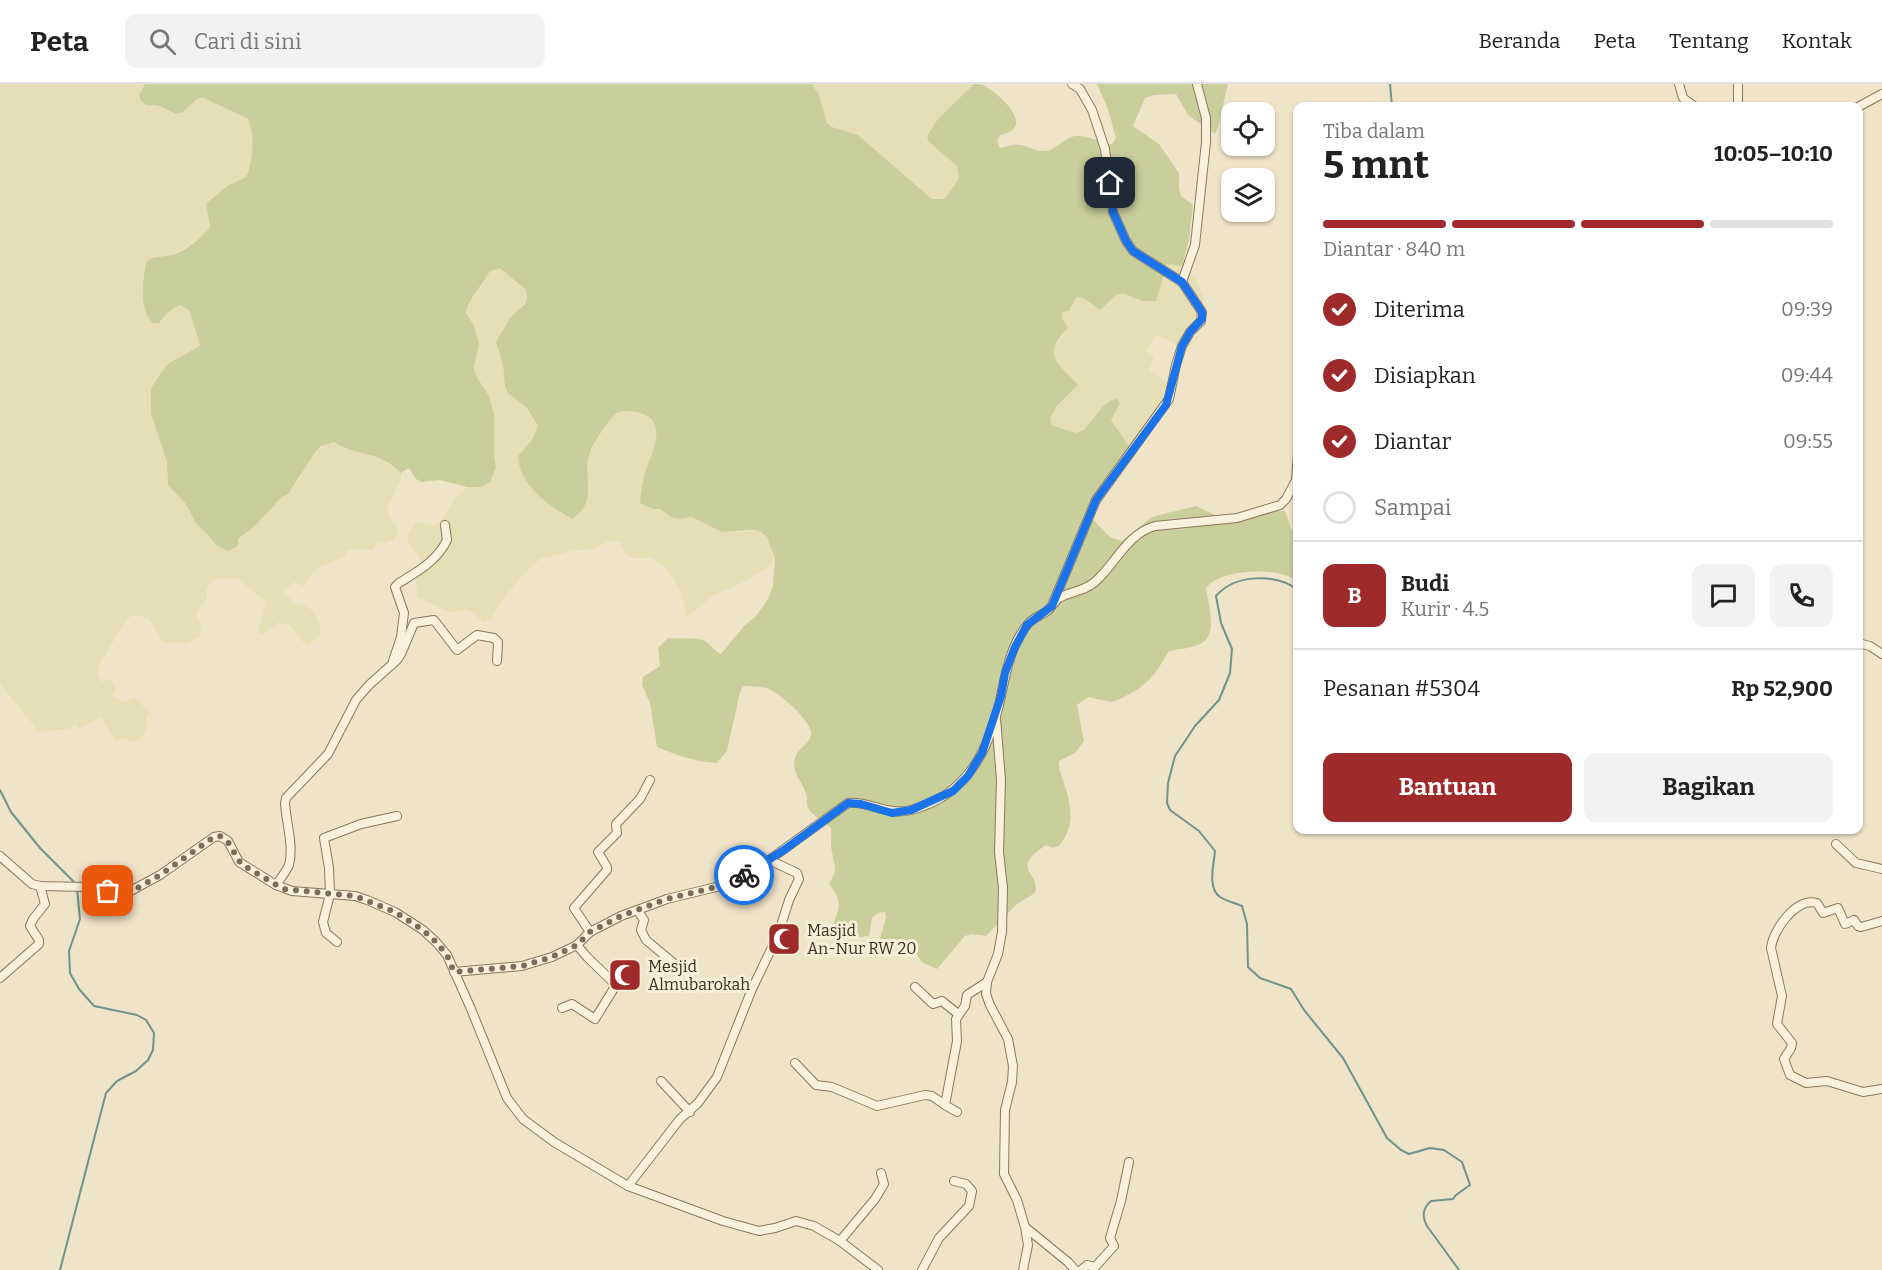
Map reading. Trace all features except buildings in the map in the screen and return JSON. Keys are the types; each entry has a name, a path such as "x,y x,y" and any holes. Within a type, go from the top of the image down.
{"street":[{"path":"1052,606 1096,500 1166,405 1182,346 1190,332 1202,319 1202,312 1182,282 1133,251 1126,241 1113,212 1105,149 1092,110 1080,89 1072,84"},
{"path":"1182,282 1195,245 1206,142 1206,118 1197,84"},
{"path":"1679,84 1683,98 1688,102"},
{"path":"1738,84 1738,102"},
{"path":"1863,104 1882,94"},
{"path":"454,972 522,966 552,957 577,945 590,932 621,916 667,899 716,887 750,872 769,860 848,803 861,804 892,813 911,810 953,791 968,776 982,753 996,715 1005,673 1027,625 1060,598 1080,592 1098,579 1144,529 1155,526 1237,519 1280,505 1293,486"},
{"path":"391,665 401,637 404,613 395,587 437,556 447,540 445,525"},
{"path":"276,885 287,870 290,860 286,798 328,754 356,700 401,654 414,623 432,620 457,650 477,635 496,639 497,661"},
{"path":"1863,644 1882,654"},
{"path":"996,715 1001,780 999,852 1003,888 1002,932 998,954 987,982 987,999 1008,1039 1013,1066 1012,1082 1005,1110 1004,1174 1017,1200 1025,1227 1028,1245 1023,1270"},
{"path":"590,932 574,912 574,908 607,870 598,852 618,832 616,824 640,799 650,780"},
{"path":"337,942 324,930 324,914 330,894 324,838 362,824 397,816"},
{"path":"0,856 32,884 87,887 121,894 129,893 160,875 214,837 220,836 228,842 239,862 276,885 292,891 355,896 395,912 423,930 447,955 512,1106 523,1119 554,1142 628,1186 723,1221 759,1231 795,1221 814,1226 840,1240 878,1270"},
{"path":"1836,844 1856,863 1882,869"},
{"path":"628,1186 717,1077 752,989 778,935 789,900 799,879 797,873 769,860"},
{"path":"0,978 39,942 30,926 45,904 40,886"},
{"path":"1882,921 1861,927 1854,920 1845,924 1838,908 1823,913 1817,903 1809,902 1796,908 1785,920 1772,941 1771,948 1782,996 1777,1024 1791,1043 1791,1048 1784,1059 1790,1075 1806,1083 1827,1081 1863,1092 1882,1089"},
{"path":"638,911 644,920 641,930 646,940 682,970"},
{"path":"562,1008 572,1004 595,1019 616,986 577,945"},
{"path":"945,1105 956,1045 956,1019 965,1006 967,995 987,982"},
{"path":"915,987 928,1001 933,1004 942,1001 958,1014"},
{"path":"795,1063 816,1085 832,1087 877,1106 925,1095 932,1096 957,1112"},
{"path":"661,1081 690,1112"},
{"path":"1081,1270 1087,1265 1095,1267 1114,1246 1110,1238 1129,1162"},
{"path":"840,1240 878,1194 884,1184 881,1173"},
{"path":"921,1270 939,1238 969,1206 972,1191 966,1184 954,1181"},
{"path":"1025,1227 1075,1270"}],"shaded area":[{"path":"0,84 145,84 139,94 152,107 159,106 183,112 197,99 207,99 248,120 251,126 252,156 246,177 227,186 206,204 210,227 203,237 172,255 158,256 159,323 168,312 180,305 191,311 200,346 169,363 160,374 151,389 151,414 167,462 168,485 185,503 197,525 216,545 238,539 256,525 297,482 316,451 327,443 334,442 344,449 384,461 401,473 401,479 387,509 397,527 397,534 393,540 386,543 379,542 373,550 347,549 345,556 314,570 303,586 294,582 284,592 294,603 306,606 314,612 319,621 320,635 309,645 303,642 290,626 279,622 264,634 258,633 266,602 237,578 215,579 209,585 206,592 207,598 196,614 201,627 201,635 191,641 163,642 149,618 133,615 127,619 99,665 97,675 101,682 111,679 116,690 112,696 125,702 134,697 149,712 146,718 147,728 136,742 124,739 115,740 100,717 80,729 75,725 69,729 39,732 0,684"},
{"path":"812,84 974,84 938,119 929,142 957,166 959,178 945,199 932,199 858,135 832,127 827,123 819,95"},
{"path":"1167,263 1182,266 1195,278 1204,299 1196,321 1179,347 1156,334 1146,351 1154,357 1149,370 1168,384 1161,406 1129,446 1111,420 1120,403 1104,405 1084,430 1076,433 1052,425 1050,417 1053,411 1068,396 1054,351 1055,345 1065,334 1062,312 1069,311 1076,297 1083,298 1093,307 1107,305 1116,295 1123,293 1142,301"},
{"path":"500,267 526,290 527,297 521,310 510,318 502,330 497,349 503,365 505,387 508,393 527,408 539,426 532,440 518,456 560,513 573,519 578,516 589,488 586,474 589,452 613,416 619,412 640,413 656,425 655,446 644,476 653,509 660,509 678,519 692,517 722,532 759,531 767,537 775,558 768,567 738,585 716,594 687,617 679,587 663,565 651,558 632,558 625,553 620,541 607,542 590,550 576,550 540,559 498,605 492,619 484,622 467,609 450,612 417,597 416,577 425,571 419,556 408,542 409,532 418,521 434,525 441,520 456,497 467,487 481,487 490,482 496,468 494,414 489,396 475,374 474,366 479,344 474,326 466,313 474,294 490,271"}],"green space":[{"path":"145,84 812,84 819,95 827,123 832,127 858,135 932,199 945,199 959,178 957,166 929,142 927,136 938,119 974,84 982,85 998,95 1016,118 1016,125 1011,131 1000,135 997,141 1000,148 1022,145 1047,151 1076,136 1112,144 1116,138 1108,109 1097,84 1228,84 1224,102 1221,102 1221,113 1215,134 1188,115 1176,94 1154,95 1145,98 1133,126 1159,144 1179,173 1181,196 1193,205 1189,240 1182,266 1167,264 1156,301 1142,301 1123,293 1116,295 1100,310 1083,298 1077,297 1069,311 1062,312 1062,319 1068,327 1056,343 1054,355 1060,366 1078,385 1057,406 1050,418 1052,425 1076,433 1084,430 1104,405 1116,398 1120,403 1111,420 1129,446 1093,497 1086,512 1110,537 1122,541 1152,517 1196,506 1231,523 1272,511 1285,511 1293,530 1293,578 1276,573 1242,572 1212,582 1206,588 1211,617 1210,633 1207,639 1195,646 1169,651 1149,680 1137,690 1118,700 1111,702 1088,697 1077,705 1084,741 1075,753 1059,761 1070,808 1068,831 1059,846 1052,848 1046,845 1029,860 1027,865 1036,886 1035,893 1017,904 986,936 972,934 965,936 937,969 923,963 907,942 876,952 886,918 885,912 878,913 872,918 869,936 852,938 831,934 838,903 829,884 835,869 831,828 807,806 805,792 794,767 796,755 811,736 805,720 772,690 743,686 727,751 717,763 693,760 657,747 650,703 642,685 643,677 660,666 658,648 668,638 702,640 721,654 744,626 756,616 768,599 773,586 775,558 767,537 759,531 752,530 722,532 692,517 678,519 660,509 653,509 640,503 644,476 653,451 656,433 651,419 638,413 616,414 596,441 588,461 588,496 580,512 572,519 537,494 524,476 518,456 532,440 538,426 527,408 508,393 505,387 503,365 496,342 510,318 525,304 526,290 500,268 490,271 473,297 466,313 474,326 479,344 474,366 475,374 489,396 494,414 496,468 490,482 481,487 467,487 439,480 422,482 416,479 409,468 401,473 385,461 334,442 321,446 316,451 288,494 238,539 238,546 228,551 216,545 197,525 185,503 168,485 167,462 151,414 151,389 169,363 200,346 190,311 180,305 168,312 159,323 152,323 143,301 146,262 155,257 182,251 207,231 210,227 206,204 227,186 246,177 252,156 252,133 248,119 204,98 197,99 183,112 176,114 159,106 146,105 141,101 139,94"}],"waterway":[{"path":"1390,84 1392,102"},
{"path":"1293,587 1278,581 1256,578 1234,583 1216,596 1221,623 1232,649 1230,673 1219,700 1195,726 1175,756 1168,783 1167,803 1170,810 1199,831 1215,851 1212,882 1220,897 1242,906 1247,924 1248,967 1260,978 1291,989 1304,1010 1343,1058 1387,1138 1409,1154 1430,1148 1444,1150 1462,1162 1470,1185 1453,1199 1431,1201 1424,1213 1427,1226 1459,1270"},
{"path":"0,790 11,812 40,848 75,883"},
{"path":"60,1270 106,1093 117,1081 136,1071 148,1060 153,1050 154,1033 146,1020 137,1015 94,1006 79,989 70,973 69,951 80,919 77,889"}],"way so far":[{"path":"108,891 129,893 160,875 214,837 220,836 228,842 241,864 283,889 355,896 395,912 423,930 436,942 447,955 454,972 522,966 552,957 577,945 590,932 621,916 657,902 716,887 744,875"}],"place":[{"name":"Masjid An-Nur RW 20","path":"784,939"},
{"name":"Mesjid Almubarokah","path":"625,975"}],"route":[{"path":"744,875 784,850 848,803 853,802 892,813 911,810 953,791 968,776 982,753 996,715 1005,673 1015,647 1027,625 1052,606 1096,500 1166,405 1182,346 1190,332 1202,319 1202,312 1182,282 1148,262 1133,251 1126,241 1113,212 1110,183"}]}
